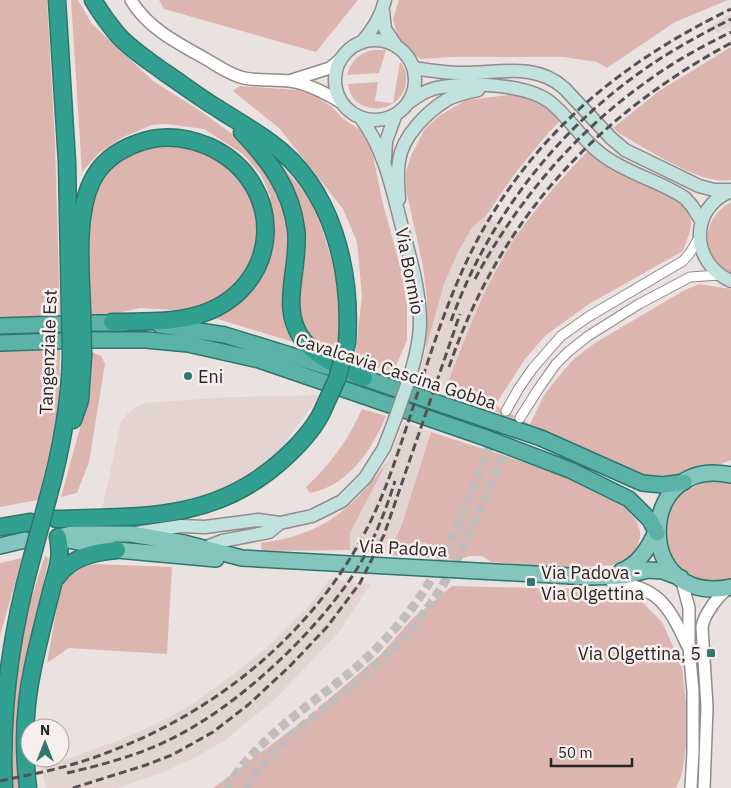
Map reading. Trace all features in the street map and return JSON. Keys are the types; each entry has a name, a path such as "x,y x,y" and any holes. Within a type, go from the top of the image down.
{"highway":[{"name":"Tangenziale Est","path":"4,788 2,724 7,670 17,613 63,440 77,356 80,315 67,162 57,0"},
{"path":"56,519 151,516 180,512 208,504 238,491 269,472 293,450 312,427 321,414 337,380 346,343 348,307 345,275 339,247 318,198 306,179 286,156 271,143 215,107 132,48 118,35 93,0"},
{"path":"215,107 261,151 280,178 290,202 297,237 291,310 299,334 311,350 318,355 364,378"},
{"path":"80,315 82,213 91,182 104,164 115,154 129,146 147,140 166,137 195,141 215,149 229,158 253,183 265,215 264,249 249,282 225,303 201,314 175,319 112,322"},
{"name":"Cavalcavia Cascina Gobba","path":"80,315 112,322 164,325 225,335 364,378 541,438 642,483 664,485 684,482"},
{"path":"0,326 59,324"},
{"name":"Cavalcavia Cascina Gobba","path":"88,340 146,340 188,344 259,360 486,438 570,470 629,499 650,520 657,530"},
{"path":"0,343 59,341"},
{"path":"0,527 31,522"},
{"path":"28,788 24,739 26,705 43,623 60,559 55,537"},
{"path":"56,579 64,568 75,560 99,552 117,550"}],"main road":[{"path":"384,5 371,32 361,43 350,49 342,58 336,71 335,83 337,94 348,110 360,117 378,120 396,114 424,92 441,86 477,85 529,92 550,102 601,154 616,164 681,196 689,202 702,222"},
{"path":"384,5 385,29 397,47 407,56 413,68 415,84 408,103"},
{"path":"361,43 380,41 397,47"},
{"path":"413,68 460,73 515,71 543,75 556,81 564,88 611,138 625,150 699,186 714,190 731,190"},
{"path":"398,214 399,159 405,143 412,132 436,107 450,98 484,89 507,88"},
{"name":"Via Bormio","path":"385,167 386,141 396,114"},
{"name":"Via Bormio","path":"131,534 181,526 205,527 258,520 280,523 312,516 342,500 349,494 365,478 384,448 409,379 418,343 420,316 414,276 385,167 370,130 360,117"},
{"path":"725,278 711,267 704,255 700,236 706,212 714,202 731,190"},
{"path":"684,482 699,475 731,469"},
{"path":"715,473 731,475"},
{"name":"Via Padova","path":"596,577 624,570 633,565 642,556 657,530 660,511 668,498 684,482"},
{"name":"Via Bormio","path":"202,548 227,540 269,532 280,523"},
{"path":"205,527 190,535 186,550 218,559 237,557"},
{"path":"657,530 660,548 666,562 681,578"},
{"name":"Via Padova","path":"55,537 72,534 131,534 186,550"},
{"name":"Via Padova","path":"55,537 117,550 186,550 202,548 237,557 596,577 624,576 648,570 662,571 708,589 730,588"},
{"path":"0,546 25,540"}],"street":[{"path":"132,0 140,13 151,24 171,39 222,68 244,78 289,81 319,90 342,103"},
{"path":"289,81 330,68 342,58"},
{"path":"506,410 533,368 561,336 588,317 683,261 700,236"},
{"path":"520,418 538,388 556,364 588,336 639,304 690,277 725,278"},
{"path":"596,577 631,584 655,596 669,609 690,650"},
{"path":"681,578 689,608 694,707 691,788"},
{"path":"704,788 707,706 702,627 705,617 715,602 723,592 730,588"}],"shaded area":[{"path":"0,0 47,0 55,142 60,316 0,318"},
{"path":"71,0 78,0 92,24 153,81 202,112 254,150 275,182 291,221 283,304 285,328 293,342 211,317 250,293 268,254 272,236 270,195 261,175 243,154 204,129 167,124 152,125 121,138 99,153 82,172"},
{"path":"159,0 358,0 316,52 164,9"},
{"path":"399,0 728,0 675,22 607,68 597,62 563,57 453,57 421,59 400,46 393,19"},
{"path":"731,14 731,26 717,33 712,24"},
{"path":"731,47 731,180 705,177 674,165 613,128 659,91"},
{"path":"373,50 386,50 379,73 347,75 356,58"},
{"path":"400,62 405,71 406,81 403,92 397,101 393,103"},
{"path":"378,82 375,101 393,103 378,108 358,103 352,95 348,84"},
{"path":"240,86 297,90 314,95 332,107 342,118 362,131 370,142 383,204 401,269 407,306 407,340 393,373 363,363 355,358 362,296 357,242 343,209 280,129 233,91"},
{"path":"509,95 538,103 550,109 562,119 516,172 486,216 473,226 458,252 444,284 426,349 427,299 423,266 406,190 406,171 424,130 439,116 466,100"},
{"path":"165,141 219,156 254,195 259,243 244,277 225,295 201,306 175,310 140,308 113,314 87,315 85,268 94,189 118,158"},
{"path":"588,151 613,170 667,194 687,210 691,221 691,228 683,251 589,304 546,335 525,359 496,404 498,407 530,424 544,395 564,370 574,359 595,343 683,291 699,284 731,289 731,460 721,464 700,465 669,477 642,476 553,435 445,391 477,310 507,251 543,200"},
{"path":"280,164 301,188 311,203 318,218 330,256 339,298 339,337 336,353 317,341 310,334 301,317 298,297 305,255 303,219 298,203"},
{"path":"731,202 731,275 713,258 707,238 713,218"},
{"path":"486,216 518,234 479,305 445,391 417,382 444,284 458,252 473,226"},
{"path":"60,350 59,412 38,500 0,507 0,351"},
{"path":"88,350 101,356 105,364 89,462 77,493 61,497 81,424 85,402"},
{"path":"320,395 273,459 249,475 219,490 167,506 137,509 102,509 121,422 136,407 144,403 232,397"},
{"path":"362,409 386,416 374,441 357,465 347,475 324,489 310,493 306,487 338,451"},
{"path":"404,422 431,432 402,524 388,555 350,550 350,533 388,460"},
{"path":"431,432 567,476 600,491 624,506 637,522 640,538 636,550 625,560 612,565 568,568 491,562 482,556 469,556 457,560 388,555 402,524"},
{"path":"388,460 350,533 350,550 262,551 261,543 302,534 335,517 362,493"},
{"path":"718,481 731,484 731,579 706,580 686,572 673,557 667,538 668,518 676,500 693,487"},
{"path":"45,555 49,559 17,706 16,735 20,788 11,788 11,691 24,623"},
{"path":"22,558 1,632 0,638 0,563"},
{"path":"95,564 172,567 167,654 69,648 47,663 61,585 71,572 84,566"},
{"path":"330,579 371,584 339,632 274,700 224,741 194,758 161,773 117,788 46,788 41,768 70,768 70,758 120,740 159,723 194,703 272,643 307,608"},
{"path":"452,586 576,589 635,595 662,622 682,666 686,703 686,746 682,774 676,788 213,788 311,715 381,654 411,620"}],"tunnel":[{"path":"227,788 238,771 265,742 375,650 404,618 422,594 437,570 461,518 506,411"},
{"path":"246,788 262,765 281,745 379,662 418,621 452,569 479,513 516,426"}],"railway":[{"path":"0,781 62,767 98,756 146,736 191,712 234,684 273,651 309,614 340,574 366,530 387,483 452,295 480,235 503,197 529,162 557,131 620,75 655,51 731,9"},
{"path":"451,321 466,284 504,214 527,181 553,151 610,95 642,71 685,44 731,19"},
{"path":"475,279 529,195 573,145 622,100 659,73 689,54 731,32"},
{"path":"449,367 470,314 495,265 524,220 558,178 595,139 637,104 682,72 731,43"},
{"path":"73,788 172,755 213,732 248,705 290,666 327,627 360,583 384,535 460,314"},
{"path":"67,773 120,759 171,739 220,709 269,670 313,626 349,581 364,558 376,533 395,481"}],"place":[{"name":"Eni","path":"188,376"},
{"name":"Via Padova - Via Olgettina","path":"531,582"},
{"name":"Via Olgettina, 5","path":"711,653"}]}
